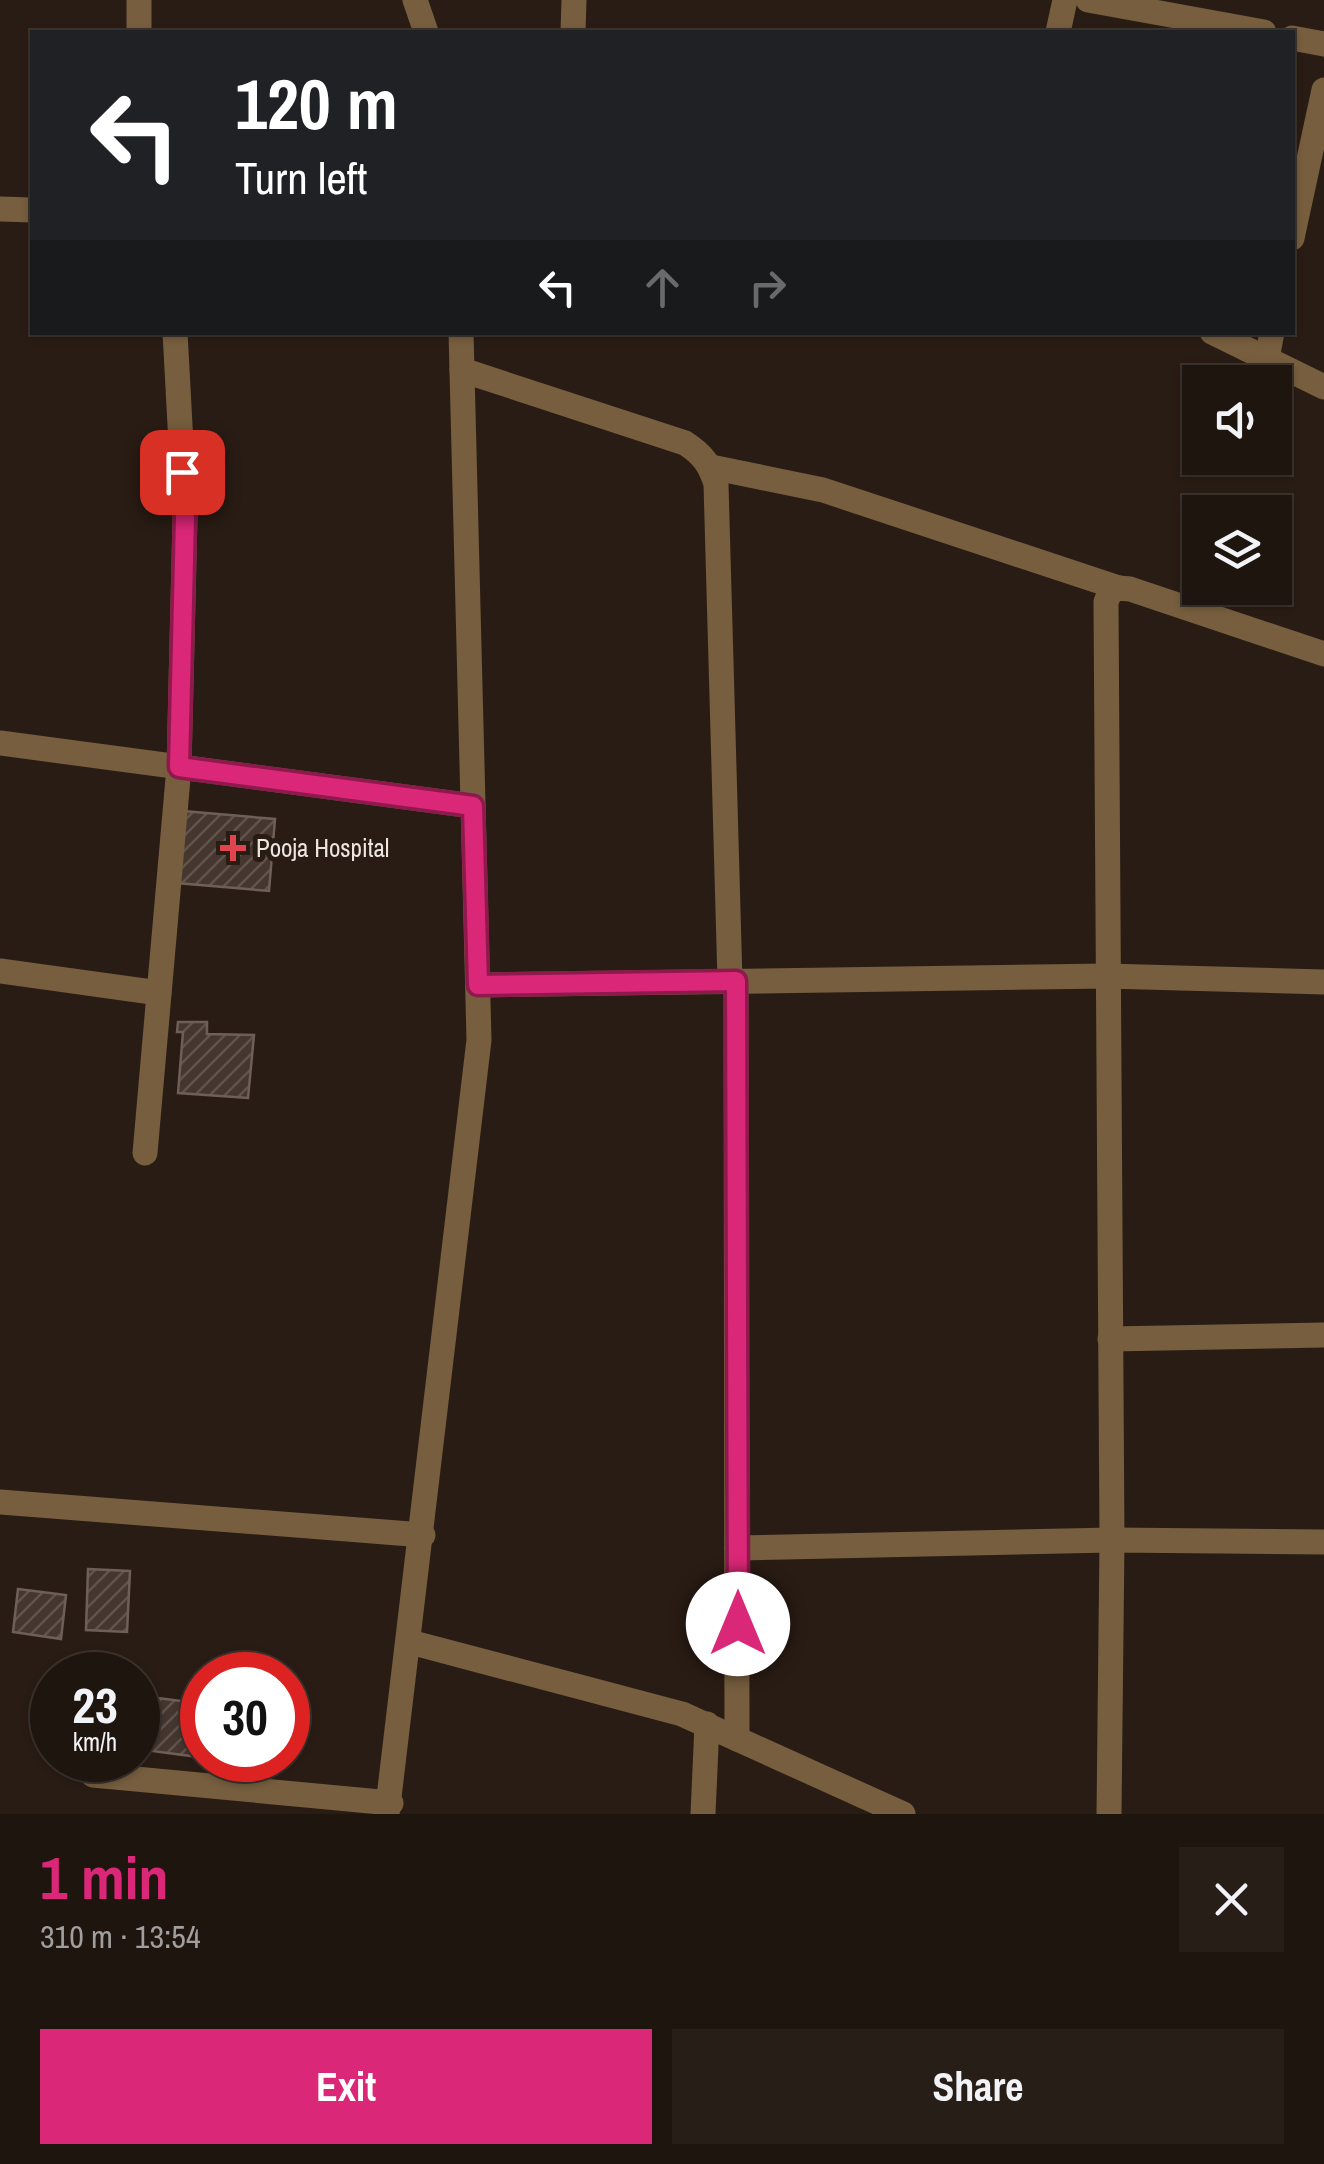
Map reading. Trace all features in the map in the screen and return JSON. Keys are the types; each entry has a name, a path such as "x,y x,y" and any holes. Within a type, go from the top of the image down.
{"street":[{"path":"138,0 138,30"},
{"path":"416,0 425,30"},
{"path":"573,30 574,0"},
{"path":"1058,30 1065,0"},
{"path":"1088,0 1253,30"},
{"path":"1295,39 1324,44"},
{"path":"1295,224 1324,90"},
{"path":"0,208 30,210"},
{"path":"145,1153 179,767 185,518 175,335"},
{"path":"156,1782 389,1808 479,1040 461,335"},
{"path":"1218,335 1324,386"},
{"path":"1267,359 1271,335"},
{"path":"462,370 685,443 711,467 716,484 733,981 738,1738"},
{"path":"711,467 823,490 1324,654"},
{"path":"1109,1814 1112,1540 1106,602 1110,592 1119,588"},
{"path":"0,743 473,806"},
{"path":"0,971 159,994"},
{"path":"478,985 1106,976 1324,982"},
{"path":"1110,1340 1324,1336"},
{"path":"0,1502 422,1534"},
{"path":"738,1548 1112,1540 1324,1542"},
{"path":"410,1642 707,1724 903,1814"},
{"path":"703,1814 707,1724"}],"building":[{"path":"183,811 275,819 269,891 177,883"},
{"path":"178,1022 207,1022 207,1034 254,1035 248,1098 178,1093 183,1032 177,1032"},
{"path":"88,1569 130,1571 127,1632 86,1630"},
{"path":"18,1589 66,1595 61,1639 13,1632"},
{"path":"160,1698 180,1701 180,1755 160,1752"}],"place":[{"name":"Pooja Hospital","path":"233,848"}],"route":[{"path":"182,472 185,518 179,767 473,806 478,985 736,981 738,1624"}]}
